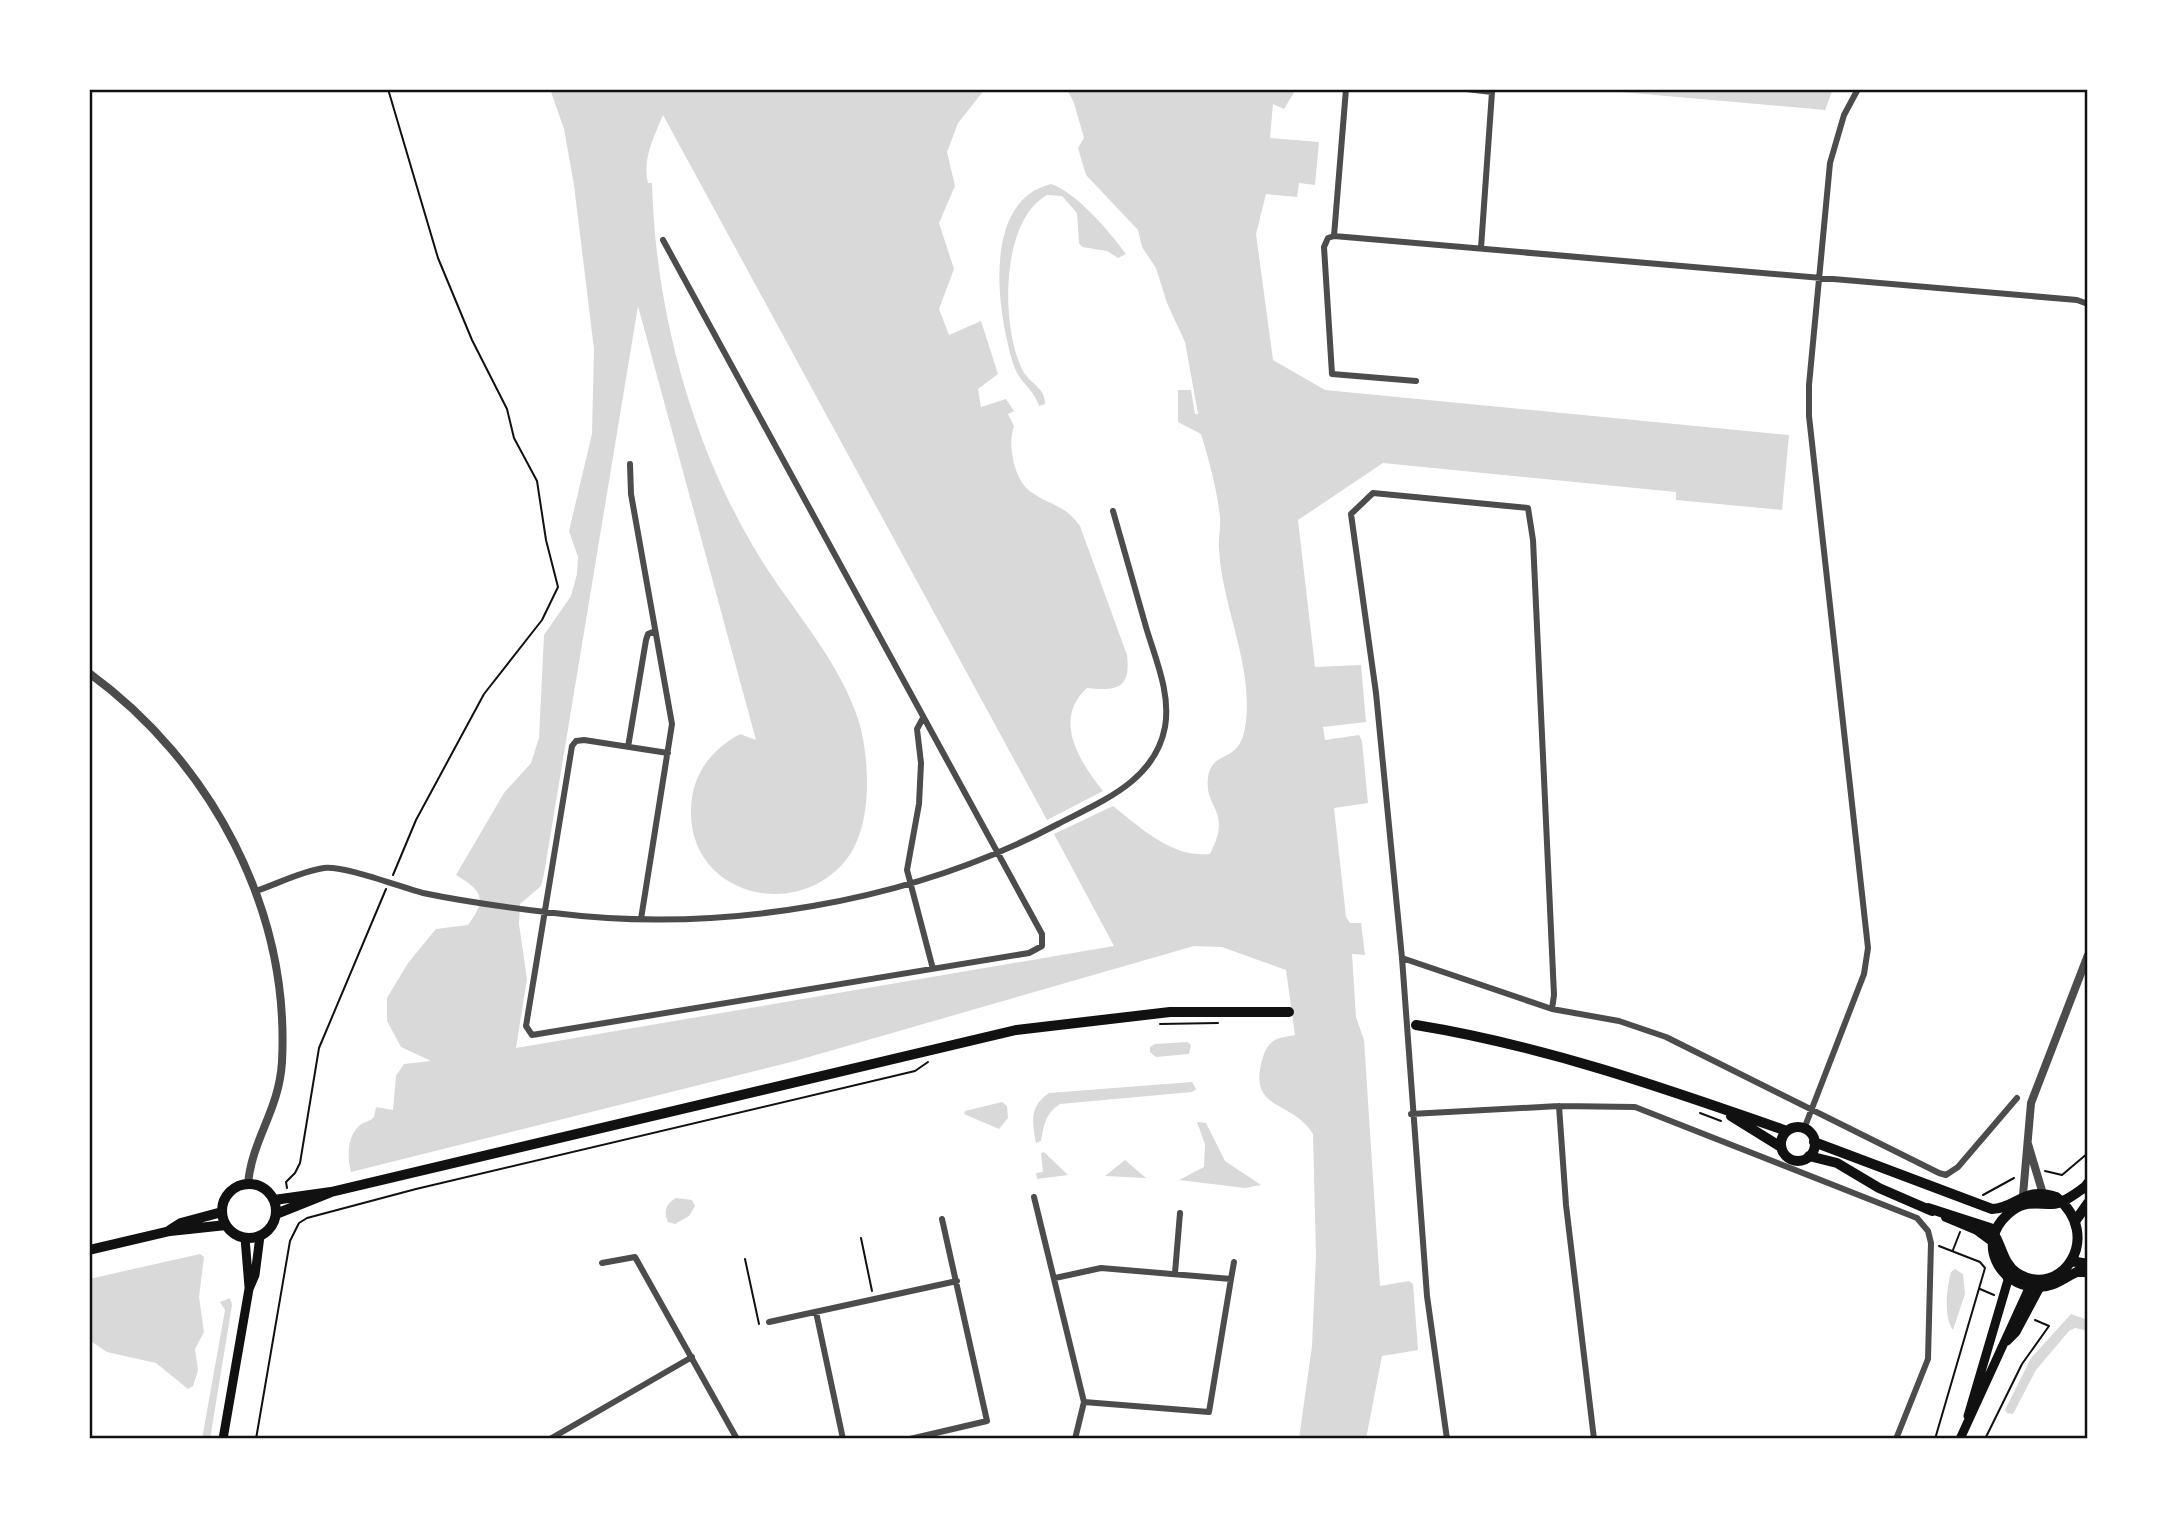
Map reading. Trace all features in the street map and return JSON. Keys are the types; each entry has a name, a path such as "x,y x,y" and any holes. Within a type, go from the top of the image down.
{"highway":[{"path":"2078,1269 2088,1264"}],"main road":[{"path":"274,1200 291,1202 1016,1031 1170,1012 1289,1012"},
{"path":"1416,1025 1492,1038 1572,1058 1787,1131 1804,1129 1814,1142 1992,1209 2043,1194 2059,1199 2076,1220 2079,1241 2078,1269 2036,1284 1960,1439"},
{"path":"1715,1107 1781,1147 1792,1160 1810,1156 1837,1163 1879,1188 1992,1237 2012,1269 2036,1284"},
{"path":"1781,1147 1787,1131"},
{"path":"1810,1156 1814,1142"},
{"path":"2023,1199 2053,1204 2088,1182"},
{"path":"248,1184 266,1190 274,1200 276,1214 271,1227 260,1236 245,1238 233,1234 226,1225 222,1212 224,1200 232,1190 248,1184"},
{"path":"1966,1425 1973,1392 2008,1280 1994,1256 1992,1237 2007,1214 2023,1199"},
{"path":"276,1214 291,1202"},
{"path":"2076,1220 2088,1203"},
{"path":"170,1231 181,1223 222,1212"},
{"path":"89,1250 170,1231 226,1225"},
{"path":"249,1289 256,1276 260,1236"},
{"path":"223,1439 249,1289 245,1238"},
{"path":"2006,1274 2036,1284"}],"street":[{"path":"1334,236 1346,89"},
{"path":"1466,89 1492,92 1481,248"},
{"path":"1804,1129 1864,974 1868,948 1809,415 1830,163 1844,116 1858,89"},
{"path":"1416,381 1332,374 1324,259 1325,242 1334,236 2077,300 2088,304"},
{"path":"663,240 1042,934 1042,946 1029,953 532,1035 526,1026 572,746 576,741 584,740 668,754"},
{"path":"631,464 631,494 672,724 642,919"},
{"path":"1447,1439 1427,1296 1411,1114 1402,958 1376,692 1350,514 1373,493 1528,508 1533,540 1545,751 1554,995 1552,1009"},
{"path":"256,891 325,868 471,901 545,912 642,919 773,911 910,882 997,852 1122,790 1146,768 1158,748 1165,725 1163,685 1113,511"},
{"path":"628,747 646,640 648,634 655,631"},
{"path":"89,673 141,715 198,781 229,830 256,891 274,967 282,1062 274,1108 256,1149 248,1184"},
{"path":"923,718 917,729 921,783 915,829 907,861 933,969"},
{"path":"2023,1199 2031,1103 2088,955"},
{"path":"1402,958 1552,1009 1619,1021 1666,1037 1939,1174 1951,1173 2017,1098"},
{"path":"1411,1114 1559,1106 1635,1107 1917,1218 1928,1231 1931,1243 1928,1359 1896,1439"},
{"path":"1559,1106 1566,1205 1594,1439"},
{"path":"2027,1141 2043,1194"},
{"path":"1034,1197 1084,1402 1075,1439"},
{"path":"1175,1273 1180,1213"},
{"path":"910,1439 987,1421 942,1219"},
{"path":"602,1264 635,1257 737,1439"},
{"path":"1084,1402 1209,1412 1234,1262"},
{"path":"1055,1278 1101,1268 1231,1279"},
{"path":"769,1322 957,1281"},
{"path":"816,1311 843,1439"},
{"path":"550,1439 565,1435 692,1357"}],"path":[{"path":"256,1439 287,1254 299,1223 286,1182 296,1173 300,1163 319,1048 416,820 484,694 542,620 558,587 546,540 537,481 514,438 507,409 472,340 438,258 387,89"},
{"path":"1149,1025 1223,1023"},
{"path":"299,1223 416,1189 915,1071 937,1056"},
{"path":"1697,1111 1728,1124"},
{"path":"2035,1171 2062,1175 2088,1153"},
{"path":"861,1238 874,1299"},
{"path":"1931,1243 1982,1264 1984,1271 1935,1439"},
{"path":"745,1259 759,1324"},
{"path":"1985,1439 2022,1364 2049,1326"}],"shaded area":[{"path":"550,89 985,89 958,123 947,152 955,186 939,223 954,269 939,309 949,335 981,321 998,374 978,389 981,407 1006,399 1014,411 1008,414 1014,426 1012,452 1020,479 1031,492 1063,509 1080,526 1127,655 1128,666 1127,675 1120,685 1106,689 1087,688 1077,700 1072,714 1073,741 1086,767 1103,791 1047,820 663,115 650,148 647,174 648,183 652,183 660,277 680,370 694,417 731,505 766,568 825,653 850,698 863,737 867,774 865,812 855,846 846,860 825,879 800,891 774,894 748,890 725,879 707,862 695,838 692,796 705,764 720,748 740,734 756,740 638,306 544,874 541,886 520,904 519,924 527,979 516,1048 1114,946 1054,834 1113,806 1146,832 1170,846 1196,854 1210,854 1219,828 1208,788 1210,769 1242,740 1247,706 1242,661 1221,571 1217,496 1201,434 1178,422 1178,390 1191,390 1195,414 1198,414 1185,342 1167,303 1156,268 1142,247 1138,230 1086,175 1078,148 1084,138 1067,89 1296,89 1284,109 1273,104 1270,138 1319,142 1315,185 1299,183 1297,197 1266,194 1256,234 1273,360 1325,390 1789,435 1782,510 1676,500 1676,492 1383,463 1298,520 1315,667 1361,665 1366,722 1323,727 1325,740 1359,735 1362,741 1368,803 1334,808 1346,917 1350,923 1361,923 1365,955 1352,954 1356,1017 1364,1040 1380,1286 1409,1281 1413,1284 1418,1350 1382,1356 1366,1439 1299,1439 1312,1346 1316,1256 1313,1134 1304,1123 1266,1096 1259,1075 1268,1046 1279,1039 1295,1035 1286,970 1222,947 1194,946 795,1061 351,1172 349,1148 355,1131 374,1117 376,1107 393,1110 396,1076 404,1064 431,1061 401,1047 387,1021 387,998 408,963 436,929 468,925 478,908 480,902 477,891 456,875 504,793 531,763 539,738 544,635 571,596 577,574 578,557 569,531 592,434 594,349 574,185 564,129"},
{"path":"1587,89 1833,89 1825,110"},
{"path":"1051,184 1061,188 1081,204 1102,224 1126,254 1118,258 1107,251 1082,247 1079,243 1077,213 1062,196 1047,195 1032,208 1020,227 1009,276 1010,327 1022,369 1040,389 1044,398 1045,404 1039,406 1016,372 1008,344 1000,290 1000,262 1004,235 1013,212 1029,195"},
{"path":"1187,1042 1191,1045 1189,1054 1156,1057 1150,1052 1150,1047 1155,1044"},
{"path":"1192,1082 1196,1089 1192,1092 1060,1104 1048,1116 1041,1141 1036,1143 1035,1109 1049,1093"},
{"path":"1002,1102 1007,1106 1008,1118 999,1129 964,1114 965,1111"},
{"path":"1197,1122 1206,1123 1225,1161 1261,1185 1245,1188 1179,1180 1204,1167 1205,1144"},
{"path":"1044,1152 1068,1175 1037,1179 1036,1173 1043,1172 1041,1153"},
{"path":"1125,1160 1146,1178 1105,1176"},
{"path":"676,1198 692,1200 695,1206 689,1216 675,1224 668,1222 666,1211"},
{"path":"200,1254 204,1257 199,1297 204,1332 195,1349 198,1370 193,1386 188,1389 156,1363 107,1352 89,1340 89,1279"},
{"path":"1955,1269 1963,1274 1965,1294 1953,1330 1948,1317 1947,1302 1951,1272"},
{"path":"230,1298 232,1305 210,1439 202,1439 225,1310 220,1302"},
{"path":"2071,1314 2088,1320 2088,1331 2075,1328 2069,1331 2036,1370 2013,1414 2007,1413 2005,1410 2031,1358"}]}
